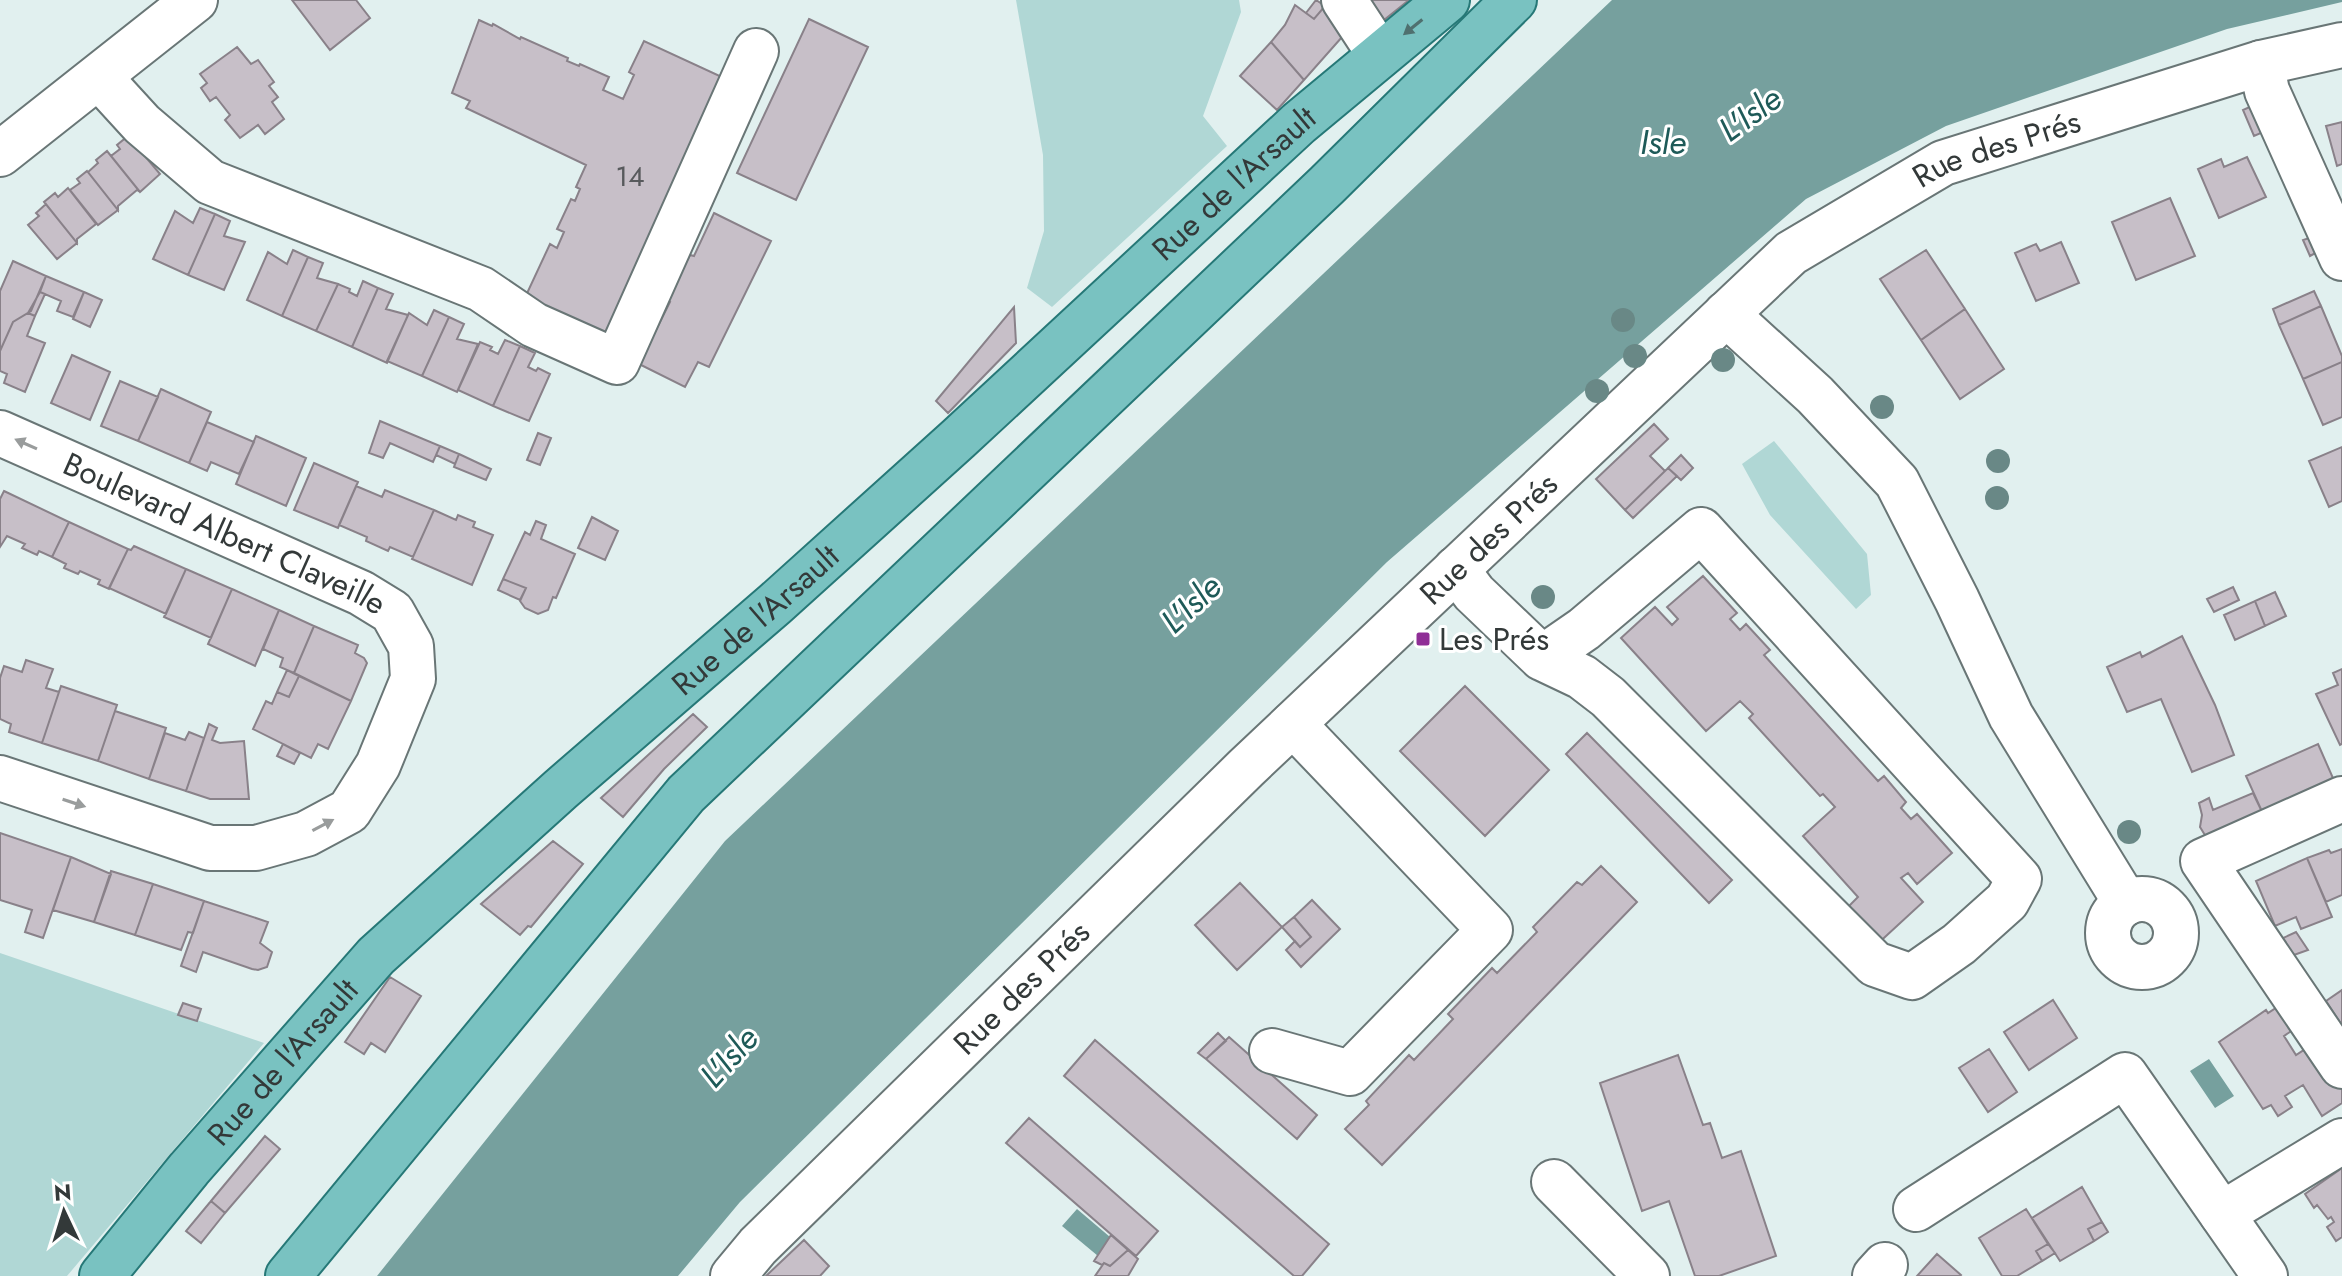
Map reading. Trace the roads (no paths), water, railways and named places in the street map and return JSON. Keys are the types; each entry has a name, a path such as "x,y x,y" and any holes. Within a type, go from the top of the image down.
{"main road":[{"name":"Rue de l'Arsault","path":"102,1276 189,1169 376,956 947,450 1299,123 1447,0"},
{"path":"288,1276 686,794 1514,0"},
{"path":"1342,85 1392,72 1418,94"},
{"path":"1299,123 1327,120 1347,124 1369,142"}],"street":[{"path":"0,154 195,0"},
{"path":"1344,0 1380,55"},
{"name":"Rue des Prés","path":"733,1276 758,1246 1293,724 1791,253 1943,163 2261,63 2342,45"},
{"path":"99,77 142,124 210,182 481,289 534,325 617,362 756,51"},
{"path":"2261,63 2267,91 2342,258"},
{"path":"1726,314 1815,395 1897,482 2011,716 2126,903"},
{"name":"Boulevard Albert Claveille","path":"0,433 361,593 392,612 411,646 413,679 378,765 349,811 306,834 256,848 210,848 0,778"},
{"path":"1456,569 1474,593 1542,658 1582,677 1608,697 1875,964 1912,977 1959,944 2007,901 2019,879 1701,530 1584,629 1542,658"},
{"path":"1272,1051 1350,1073 1490,930 1293,724"},
{"path":"2342,799 2203,861 2342,1066"},
{"path":"1916,1209 2125,1075 2265,1276"},
{"path":"2222,1214 2342,1141"},
{"path":"1554,1182 1647,1276"}],"water":[{"name":"Isle","path":"1612,0 2342,2 2227,29 1946,126 1806,199 1387,562 740,1202 678,1276 377,1276 725,841"},
{"path":"2209,1059 2234,1096 2215,1108 2190,1071"},
{"path":"1077,1209 1110,1237 1098,1256 1062,1226"}],"place":[{"name":"Les Prés","path":"1423,639"}],"water label":[{"name":"L'Isle","path":"1750,114"},
{"name":"L'Isle","path":"1191,604"},
{"name":"L'Isle","path":"729,1057"}]}
